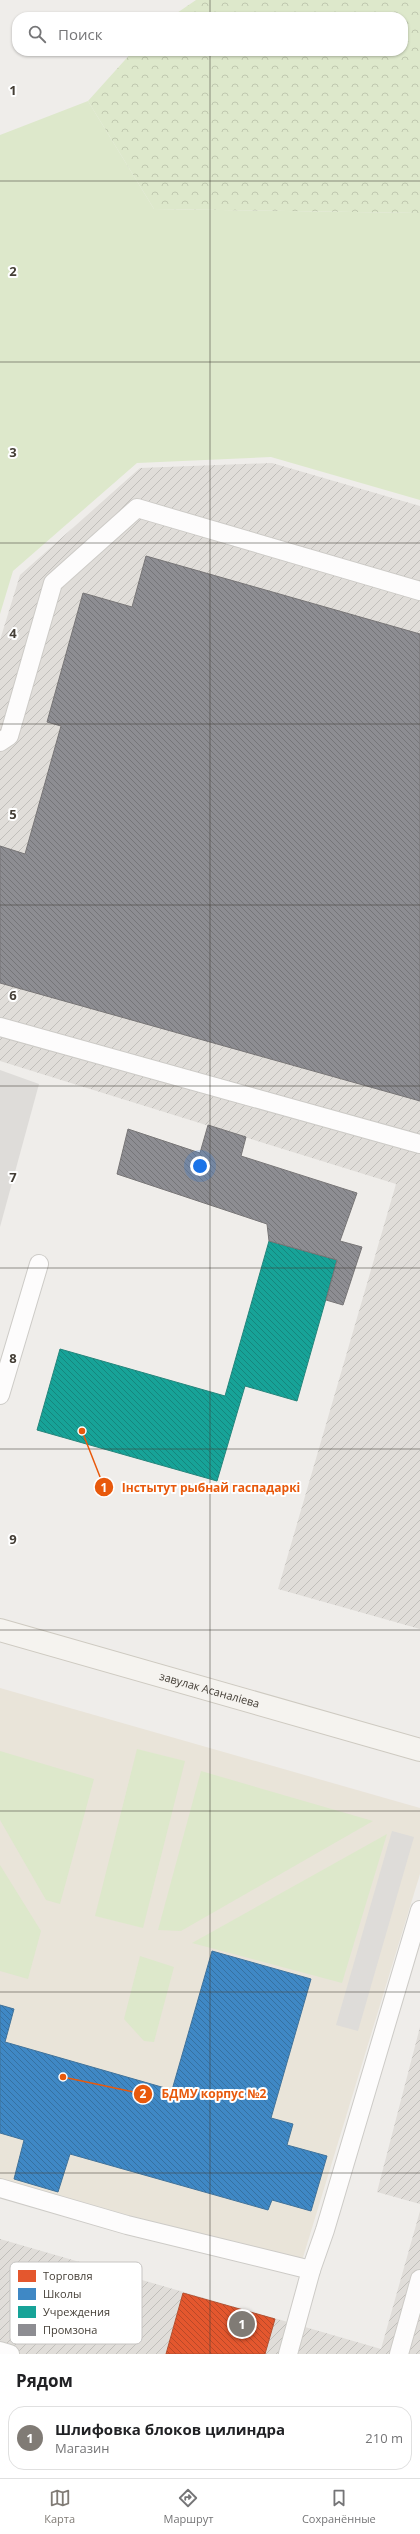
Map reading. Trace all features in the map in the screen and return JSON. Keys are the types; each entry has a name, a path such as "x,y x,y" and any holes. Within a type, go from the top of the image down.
{"street":[{"name":"завулак Асаналіева","path":"0,1630 420,1750"}],"lane":[{"path":"0,742 9,736 53,583 137,508 420,591"},
{"path":"0,1027 420,1144"},
{"path":"0,1395 39,1264"},
{"path":"288,2354 311,2270 325,2230 420,1910"},
{"path":"0,2188 128,2225 311,2270"},
{"path":"399,2354 420,2279"},
{"path":"0,2351 10,2354"}],"shaded area":[{"path":"272,463 420,506 420,1629 278,1589 396,1184 0,1061 0,640 20,575 140,468"},
{"path":"0,1070 39,1084 0,1227"},
{"path":"0,1688 420,1808 420,1874 301,2264 0,2179"},
{"path":"392,1831 414,1837 358,2031 336,2025"},
{"path":"420,2027 420,2204 377,2192"},
{"path":"420,2211 420,2354 0,2354 0,2239 80,2262 10,2262 10,2344 142,2344 142,2280 381,2349"}],"green space":[{"path":"196,0 420,0 420,213 154,209 88,101 128,56 408,56 408,12 178,12"},
{"path":"88,101 154,209 420,213 420,500 271,457 137,463 13,571 0,614 0,135"},
{"path":"137,1749 185,1761 143,1928 95,1916"},
{"path":"0,1751 94,1779 60,1904 46,1900 0,1820"},
{"path":"201,1771 373,1821 181,1931 158,1930"},
{"path":"387,1834 342,1983 192,1943"},
{"path":"0,1865 41,1931 28,1979 0,1971"},
{"path":"140,1956 174,1967 154,2042 144,2041 124,2019"}],"building: Торговля":[{"path":"183,2293 275,2319 265,2354 166,2354"}],"building: Школы":[{"path":"212,1951 311,1979 271,2118 293,2124 287,2145 327,2156 311,2211 272,2200 268,2210 70,2154 58,2192 14,2179 24,2140 0,2133 0,2005 14,2009 5,2042 172,2090"}],"building: Учреждения":[{"path":"269,1241 337,1260 297,1401 245,1386 217,1481 37,1430 60,1349 225,1396"}],"building: Промзона":[{"path":"146,556 420,634 420,1101 0,983 0,846 25,854 61,726 47,722 83,593 132,607"},
{"path":"208,1125 246,1137 241,1156 357,1193 340,1241 362,1247 343,1305 326,1300 337,1260 269,1241 267,1224 117,1174 128,1129 200,1153"}],"place":[{"name":"Інстытут рыбнай гаспадаркі","path":"82,1431"},
{"name":"БДМУ корпус №2","path":"63,2077"},
{"name":"Шлифовка блоков цилиндра","path":"242,2324"}]}
